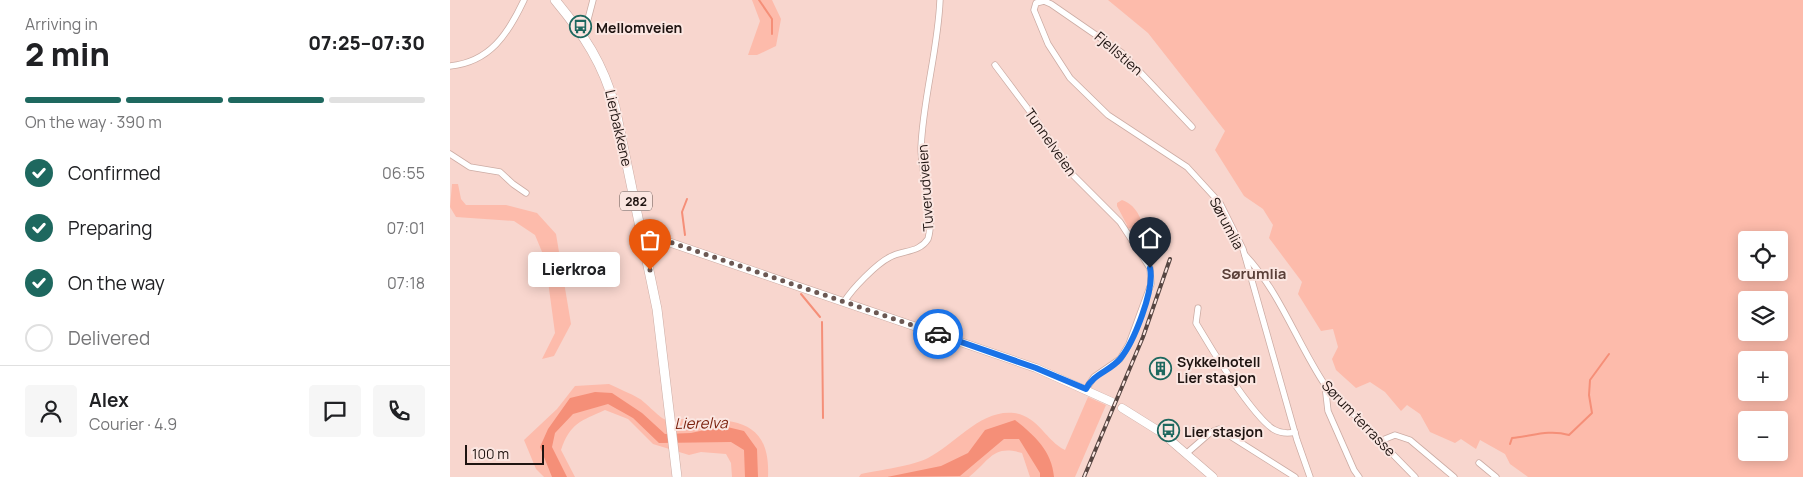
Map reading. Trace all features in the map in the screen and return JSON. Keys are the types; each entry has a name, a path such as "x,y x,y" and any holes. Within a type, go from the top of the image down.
{"main road":[{"name":"Lierbakkene","path":"555,0 580,31 600,63 610,89 645,244 662,334 677,477"},
{"path":"642,233 1036,368 1112,402"},
{"path":"645,244 667,241"},
{"path":"1122,408 1149,424 1187,453 1213,477"}],"street":[{"path":"450,66 475,60 492,50 506,33 524,0"},
{"path":"580,31 588,23 593,0"},
{"name":"Tuverudveien","path":"844,302 882,262 892,256 917,249 928,239 930,220 921,148 924,113 935,51 940,0"},
{"name":"Fjellstien","path":"1034,7 1038,1 1051,4 1108,42 1146,77 1192,127"},
{"name":"Sørumlia","path":"1034,7 1048,44 1070,78 1108,116 1177,160 1195,174 1220,203 1244,254 1295,432 1310,477"},
{"name":"Tunnelveien","path":"995,65 1037,121 1072,173 1120,222 1150,268 1151,284 1129,344 1120,359 1094,377 1086,389"},
{"path":"450,154 470,167 500,172 512,184 526,193"},
{"name":"Sørum terrasse","path":"1244,254 1266,280 1314,369 1325,385 1415,477"},
{"path":"1198,308 1196,323 1262,418 1279,432 1295,432"},
{"path":"1325,385 1328,411 1354,470 1359,477"},
{"path":"1187,453 1211,432 1219,428 1294,477"},
{"path":"1380,441 1396,435 1410,440 1454,477"},
{"path":"1479,463 1496,477"}],"shaded area":[{"path":"752,0 772,0 781,19 776,46 757,55 748,55 760,21"},
{"path":"1108,0 1803,0 1803,477 1528,477 1510,464 1505,454 1480,440 1476,449 1461,439 1455,443 1430,432 1420,414 1407,405 1401,411 1385,392 1370,382 1356,388 1336,370 1332,359 1338,347 1333,329 1321,331 1298,294 1302,282 1269,238 1273,225 1263,209 1244,196 1215,150 1225,131 1148,33"},
{"path":"452,184 458,184 461,199 466,205 506,205 537,213 556,234 571,324 554,356 542,359 555,333 545,259 535,235 514,221 456,217 450,207"},
{"path":"1122,200 1132,206 1139,216 1148,238 1144,242 1130,228 1127,229 1125,227 1127,225 1117,206 1117,203"},
{"path":"609,384 640,399 666,420 716,420 744,425 754,432 762,442 767,457 768,477 732,477 731,463 726,454 701,452 689,455 653,444 628,419 605,410 577,424 564,441 561,450 575,477 544,477 536,469 524,440 557,409 575,386"},
{"path":"595,392 612,393 642,413 665,434 691,433 723,426 744,431 757,449 758,477 745,477 744,450 731,442 659,443 633,418 608,404 573,414 555,433 552,447 567,477 552,477 540,447 548,429 570,398"},
{"path":"1088,397 1106,405 1075,477 1030,477 1022,453 1004,451 992,455 969,477 859,477 861,474 922,461 938,452 979,422 990,416 1002,413 1014,413 1029,419 1052,441 1065,450"},
{"path":"1015,420 1046,451 1053,468 1054,477 1040,477 1040,473 1019,439 1004,439 960,476 887,477 941,466 968,453 985,430"}],"waterway":[{"path":"759,0 772,19 772,34"},
{"path":"685,235 682,212 687,199"},
{"path":"801,294 820,317"},
{"path":"822,322 823,418"},
{"path":"1510,444 1512,438 1554,433 1569,435 1592,413 1589,395 1590,380 1609,354"}],"railway":[{"path":"1084,477 1143,337 1170,259"}],"way so far":[{"path":"650,270 645,244 667,241 938,334"}],"place":[{"name":"Mellomveien","path":"580,27"},
{"name":"Lierkroa","path":"650,270"},
{"name":"Sykkelhotell Lier stasjon","path":"1161,369"},
{"name":"Lier stasjon","path":"1168,431"}],"district":[{"name":"Sørumlia","path":"1254,273"}],"route":[{"path":"938,334 1036,368 1086,389 1094,377 1120,359 1129,344 1140,319 1151,284 1150,268"}],"water label":[{"name":"Lierelva","path":"701,423"}]}
